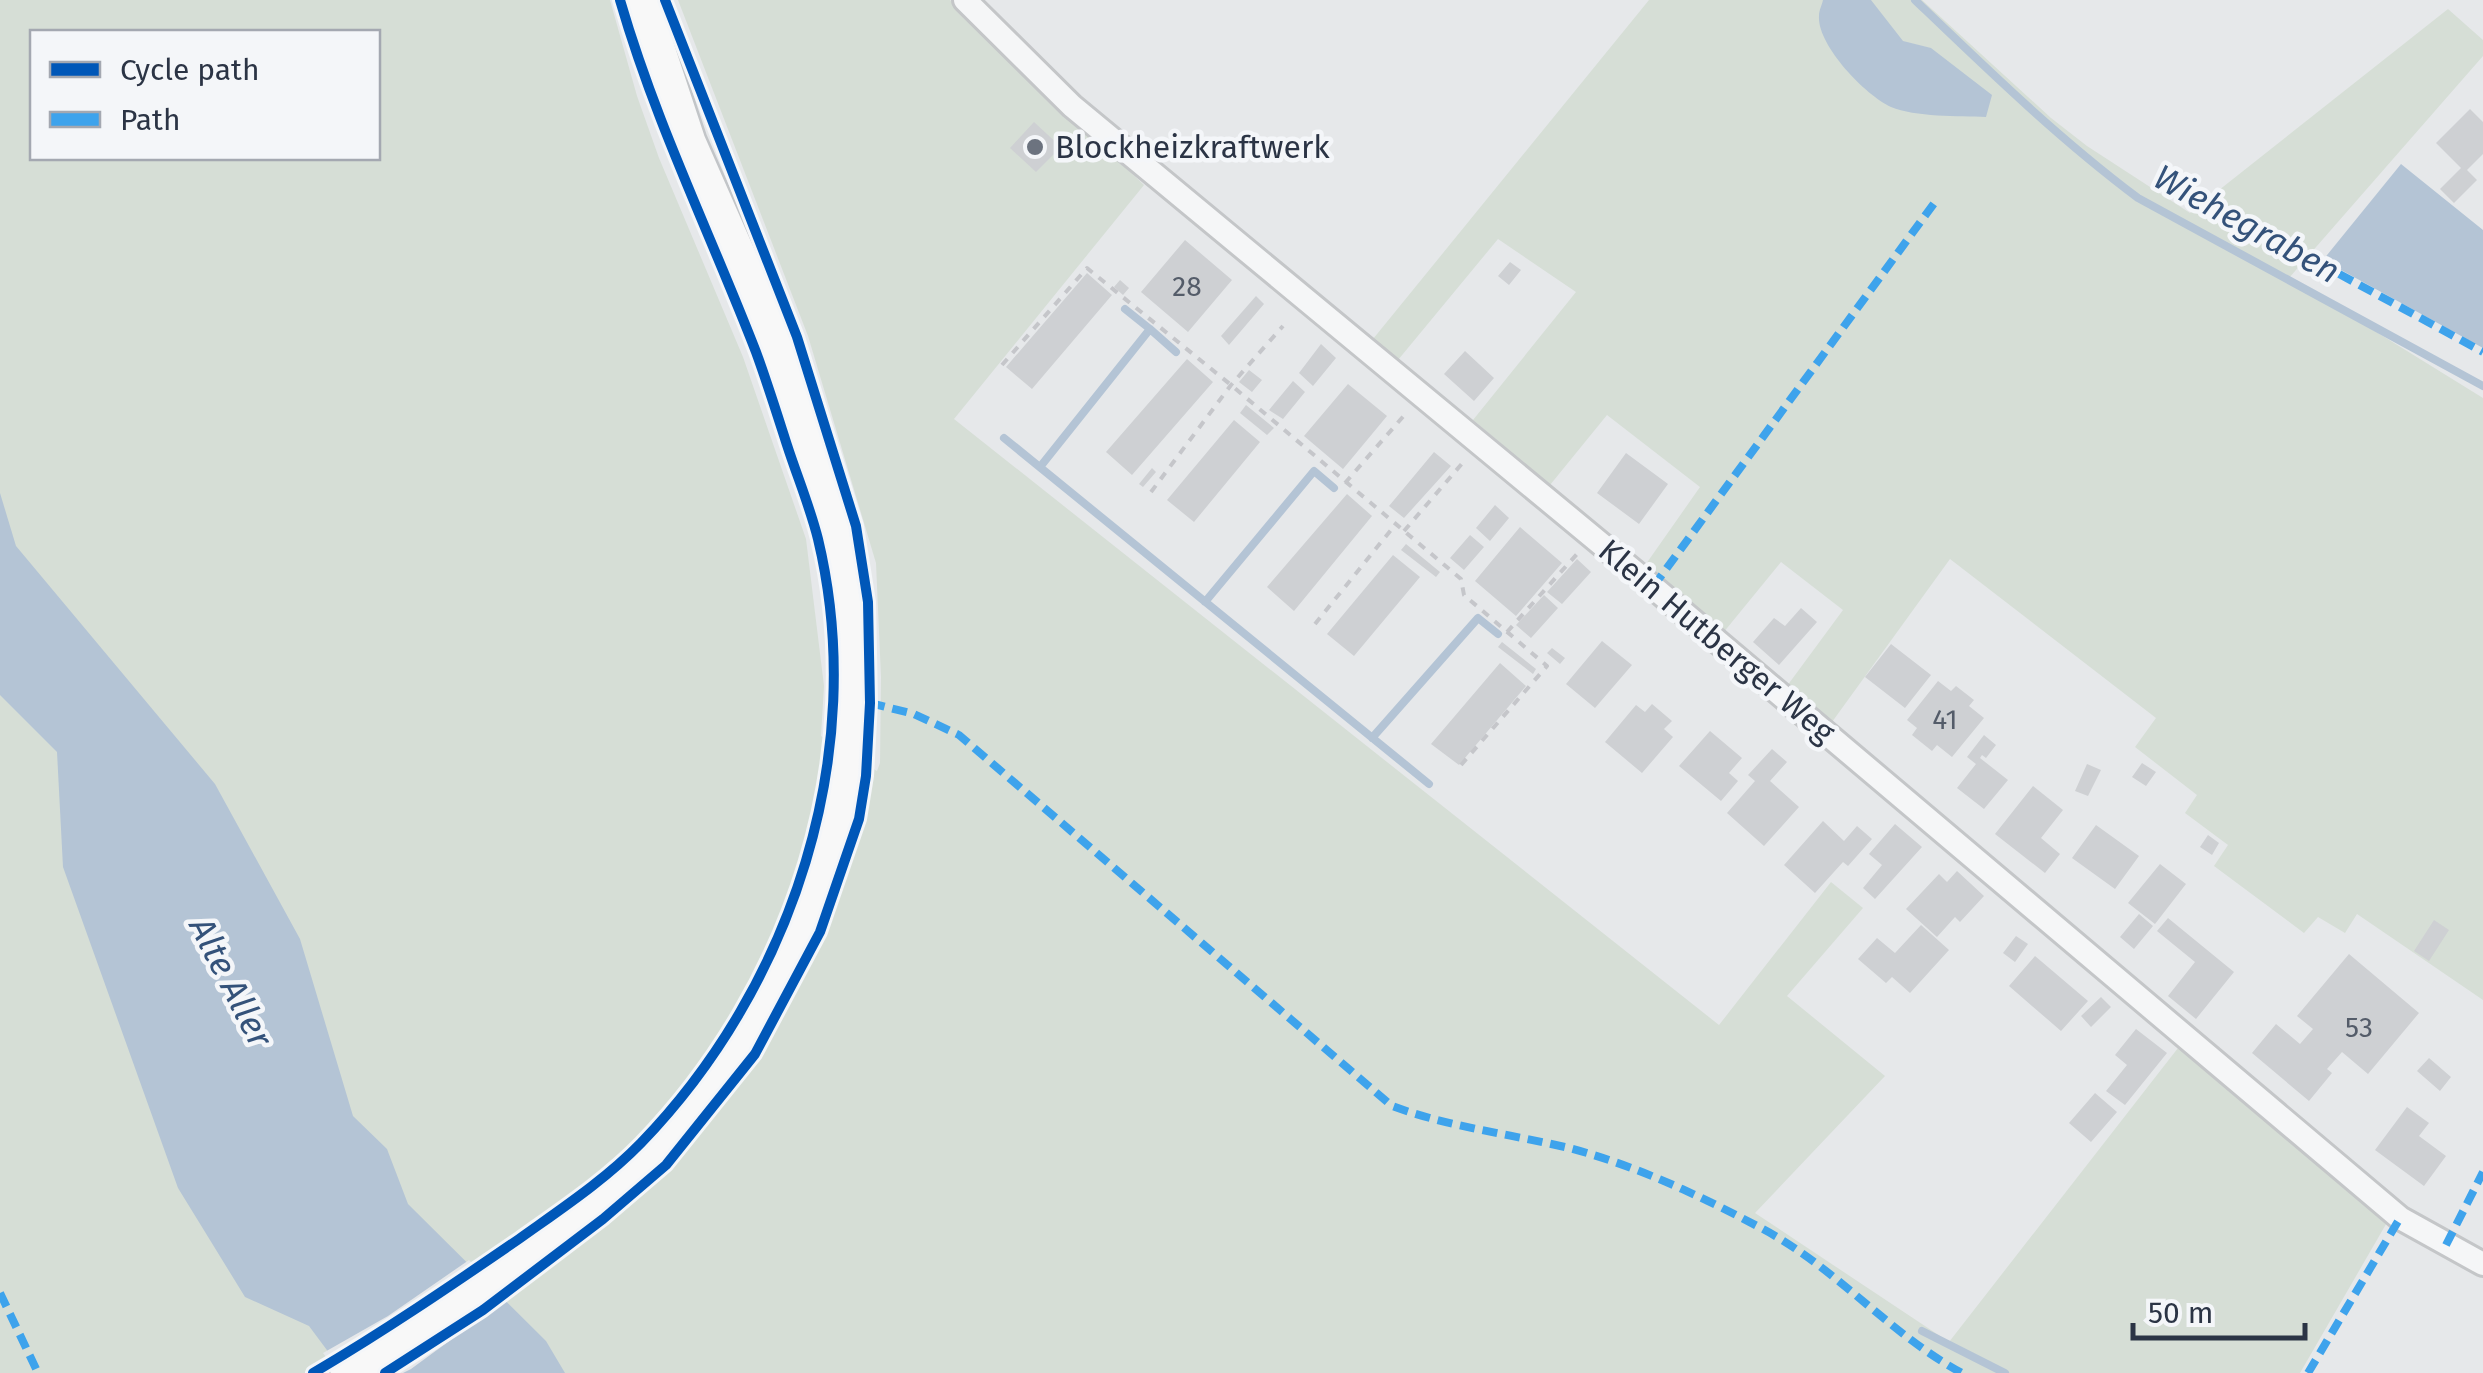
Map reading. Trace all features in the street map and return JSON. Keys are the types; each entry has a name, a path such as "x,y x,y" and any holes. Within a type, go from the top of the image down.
{"main road":[{"path":"348,1373 519,1259 654,1154 740,1049 804,920 839,799 850,710 846,604 835,531 776,344 688,142 641,0"}],"street":[{"name":"Klein Hutberger Weg","path":"966,0 1072,106 1592,536 2400,1218 2483,1264"}],"path":[{"path":"1002,366 1087,268 1461,579 1464,595 1547,666 1461,765"},
{"path":"1151,492 1231,385 1283,326"},
{"path":"1346,483 1422,395"},
{"path":"1404,531 1480,443"},
{"path":"1315,624 1396,524"},
{"path":"1507,632 1592,536"}],"shaded area":[{"path":"0,0 610,0 659,158 743,357 806,539 824,686 821,736 877,771 881,677 876,563 808,336 678,0 950,0 1144,185 954,419 1719,1025 1831,882 1863,908 1787,996 1885,1076 1755,1213 1949,1342 2185,1039 2389,1219 2300,1373 0,1373"},
{"path":"1649,0 1922,0 2051,118 2190,213 2448,9 2483,40 2483,56 2289,278 2483,398 2483,1000 2357,914 2345,933 2318,917 2304,933 2214,866 2228,845 2185,813 2197,795 2135,747 2156,718 1950,559 1832,722 1787,686 1843,610 1781,562 1723,633 1646,564 1700,487 1607,415 1550,485 1473,420 1576,292 1498,239 1398,360 1373,339"}],"water":[{"path":"1823,0 1871,0 1903,41 1931,48 1992,95 1986,117 1912,113 1880,101 1844,68 1826,41 1819,16"},
{"path":"2401,164 2483,230 2483,348 2323,260"},
{"name":"Alte Aller","path":"0,493 16,546 215,784 300,939 353,1116 387,1149 408,1204 546,1341 565,1373 344,1373 309,1326 245,1297 178,1188 63,867 57,752 0,695"}],"pier":[{"path":"469,1260 508,1298 411,1369 403,1373 338,1373 323,1353 388,1316"}],"building":[{"path":"2470,109 2483,122 2483,154 2467,170 2477,180 2454,203 2440,189 2461,168 2436,143"},
{"name":"Blockheizkraftwerk","path":"1034,122 1061,147 1036,172 1010,148"},
{"path":"1185,240 1232,280 1188,332 1141,292"},
{"path":"1510,262 1521,270 1509,285 1498,276"},
{"path":"1087,273 1112,295 1032,389 1006,367"},
{"path":"1120,280 1129,288 1123,295 1114,287"},
{"path":"1256,296 1264,304 1229,345 1221,336"},
{"path":"1321,344 1336,358 1313,386 1299,373"},
{"path":"1465,351 1494,378 1474,401 1444,374"},
{"path":"1187,359 1213,382 1132,475 1106,452"},
{"path":"1249,370 1262,380 1252,392 1239,382"},
{"path":"1293,381 1305,392 1283,419 1269,410"},
{"path":"1348,384 1387,416 1343,469 1304,436"},
{"path":"1246,405 1274,428 1267,435 1240,413"},
{"path":"1234,420 1260,442 1194,522 1167,500"},
{"path":"1434,452 1451,466 1404,518 1389,506"},
{"path":"1626,453 1668,484 1639,524 1597,493"},
{"path":"1152,468 1156,472 1143,487 1139,484"},
{"path":"1347,494 1372,516 1294,611 1267,587"},
{"path":"1495,505 1509,518 1490,541 1476,528"},
{"path":"1520,527 1562,563 1516,616 1475,581"},
{"path":"1470,535 1484,547 1464,570 1450,558"},
{"path":"1406,544 1440,572 1436,577 1401,550"},
{"path":"1393,555 1420,577 1354,656 1327,634"},
{"path":"1577,559 1591,572 1562,604 1547,592"},
{"path":"1544,595 1558,608 1531,638 1516,625"},
{"path":"1801,608 1817,622 1779,665 1753,642 1774,618 1785,626"},
{"path":"1602,641 1632,665 1595,708 1566,684"},
{"path":"1502,642 1536,669 1533,674 1498,647"},
{"path":"1891,644 1931,675 1905,708 1865,677"},
{"path":"1552,648 1565,658 1560,664 1547,653"},
{"path":"1500,663 1526,686 1459,765 1431,744"},
{"path":"1938,681 1951,691 1956,686 1974,700 1969,706 1984,718 1952,757 1937,745 1932,751 1912,735 1917,728 1907,720"},
{"path":"1652,704 1672,721 1664,729 1673,737 1642,773 1605,742 1636,705 1645,712"},
{"path":"1710,731 1742,758 1729,773 1738,781 1721,801 1679,766"},
{"path":"1984,735 1996,745 1986,758 1980,758 2008,780 1984,809 1957,788 1976,764 1967,757"},
{"path":"1772,749 1787,762 1770,781 1799,807 1764,846 1727,813 1755,781 1748,775"},
{"path":"2142,763 2156,772 2146,786 2132,777"},
{"path":"2087,764 2101,770 2088,796 2075,791"},
{"path":"2033,786 2063,810 2041,838 2060,854 2045,873 1995,834"},
{"path":"1823,821 1844,841 1857,826 1872,839 1848,866 1843,862 1815,893 1784,865"},
{"path":"1895,824 1922,847 1875,899 1863,888 1882,865 1869,854"},
{"path":"2096,825 2139,856 2115,889 2072,858"},
{"path":"2208,835 2219,843 2212,855 2200,847"},
{"path":"2160,864 2186,884 2155,924 2128,903"},
{"path":"1957,871 1984,896 1960,922 1955,917 1937,937 1906,909 1939,874 1947,882"},
{"path":"2139,914 2153,926 2134,949 2120,937"},
{"path":"2168,918 2234,972 2196,1019 2168,996 2195,962 2157,931"},
{"path":"2434,920 2449,930 2429,961 2414,951"},
{"path":"1921,925 1949,950 1910,993 1892,977 1886,983 1858,959 1877,938 1895,953"},
{"path":"2016,936 2028,944 2015,962 2003,953"},
{"path":"2349,954 2419,1013 2368,1074 2342,1052 2327,1069 2332,1073 2309,1101 2252,1053 2276,1024 2300,1044 2313,1029 2297,1016"},
{"path":"2035,956 2088,1001 2061,1031 2009,986"},
{"path":"2101,997 2111,1007 2091,1027 2081,1016"},
{"path":"2136,1029 2167,1053 2125,1105 2106,1091 2127,1065 2115,1055"},
{"path":"2429,1058 2451,1077 2440,1091 2417,1071"},
{"path":"2095,1093 2117,1112 2091,1142 2069,1123"},
{"path":"2407,1107 2429,1123 2419,1136 2446,1156 2424,1186 2375,1150"}],"waterway":[{"name":"Wiehegraben","path":"1915,0 2051,127 2138,198 2483,386"},
{"path":"1125,309 1150,329"},
{"path":"1040,467 1150,329 1176,352"},
{"path":"1004,438 1429,784"},
{"path":"1205,602 1314,471 1334,488"},
{"path":"1372,738 1478,618 1498,634"},
{"path":"1922,1331 2005,1373"}],"marked path":[{"path":"1653,587 1938,198"},
{"path":"2319,263 2483,352"},
{"path":"870,703 914,714 959,735 1392,1106 1457,1125 1593,1155 1690,1192 1787,1243 1910,1339 1962,1373"},
{"path":"2446,1245 2483,1172"},
{"path":"2308,1373 2400,1218"},
{"path":"0,1293 38,1373"}],"cycle path":[{"path":"313,1373 519,1239 598,1182 641,1143 694,1081 740,1012 777,939 806,862 824,782 833,701 831,620 818,539 756,352 667,134 620,0"},
{"path":"385,1373 483,1310 603,1219 666,1165 755,1054 820,932 859,819 870,703 868,602 856,526 797,337 665,0"}],"place":[{"name":"Blockheizkraftwerk","path":"1035,147"}]}
